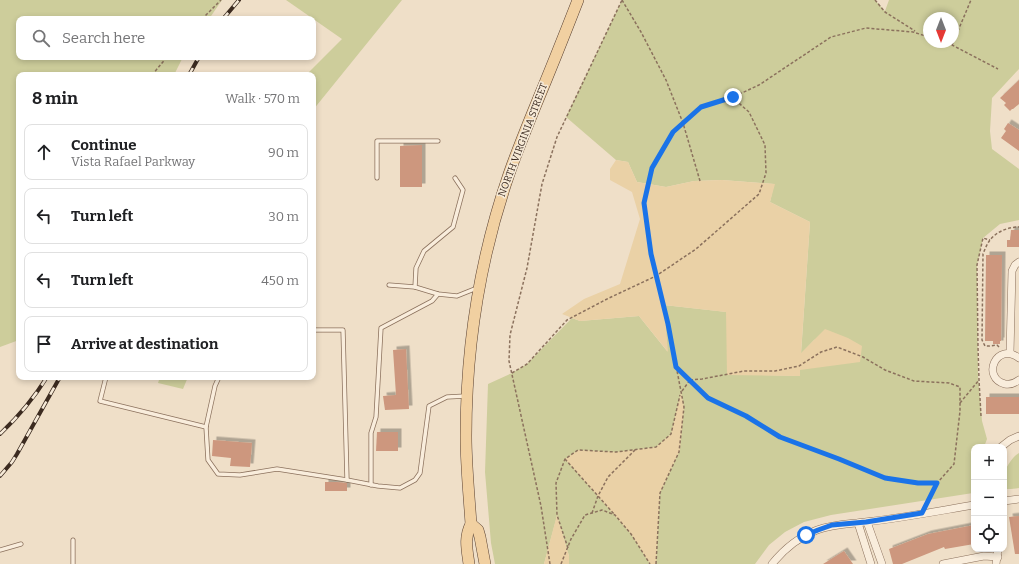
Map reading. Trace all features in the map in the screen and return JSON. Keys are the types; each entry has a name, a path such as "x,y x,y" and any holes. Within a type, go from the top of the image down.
{"main road":[{"name":"NORTH VIRGINIA STREET","path":"469,564 466,540 471,524 467,470 467,396 472,340 480,287 492,233 509,174 578,0"},
{"name":"NORTH VIRGINIA STREET","path":"471,524 478,530 484,564"}],"street":[{"path":"1007,354 1012,271 1015,265 1019,262"},
{"path":"1019,358 1016,355 1007,354 999,356 993,365 994,375 997,380 1002,383 1012,384 1019,380"},
{"path":"1005,444 1019,436"},
{"path":"1007,501 1019,499"},
{"path":"772,564 792,544 806,535 832,525 867,522 971,505"},
{"path":"867,522 882,564"},
{"path":"858,523 872,564"},
{"path":"943,564 984,556 997,560"}],"lane":[{"path":"377,178 377,141 438,141"},
{"path":"415,287 416,268 424,251 453,227 463,190 455,178"},
{"path":"389,285 415,287 438,294 457,296 480,287"},
{"path":"371,485 371,433 376,417 381,328 432,301 438,294"},
{"path":"316,330 343,330 347,480"},
{"path":"105,380 100,401 206,427"},
{"path":"218,380 206,427 208,460 218,474 240,475 277,469 371,485 400,488 414,480 420,473 429,406 447,397 467,396"},
{"path":"73,540 73,564"},
{"path":"0,550 21,544"}],"path":[{"path":"205,16 221,0"},
{"path":"622,0 641,32 666,80 683,123 700,181"},
{"path":"550,564 542,506 512,373 510,361 510,335 527,268 542,184 557,137 622,0"},
{"path":"875,0 885,12 918,34"},
{"path":"959,28 971,0"},
{"path":"656,564 660,493 680,450 684,407 668,324 651,254 644,203 652,168 673,132 701,107 733,97 759,85 831,37 866,28 913,32 923,35"},
{"path":"958,48 998,68"},
{"path":"154,72 164,60"},
{"path":"512,373 527,364 567,320 656,276 696,249 759,194 766,173 766,145 749,112 733,97"},
{"path":"1007,354 997,345 985,346 982,340 982,262 983,254 990,240 995,235 1010,227 1019,227"},
{"path":"981,416 978,380 977,265 983,238 990,240"},
{"path":"568,548 557,515 556,483 566,459 578,450 616,452 656,447 671,434 681,392 690,380 744,371 775,371 799,366 821,352 837,347 863,357 885,370 914,381 949,383 960,387 960,410 954,464 937,483 922,513"},
{"path":"676,367 708,398 746,416 780,437 885,478 918,483 937,483"},
{"path":"960,403 978,380"},
{"path":"592,513 598,496 608,477 635,450"},
{"path":"566,459 631,534 650,564"},
{"path":"561,564 571,539 585,515 602,510 615,515"}],"green space":[{"path":"0,0 222,0 211,16 16,16 16,60 182,60 176,72 16,72 16,341 0,347"},
{"path":"286,0 402,0 316,106 316,72 309,72 342,39 316,21 316,16 309,16"},
{"path":"622,0 875,0 885,11 889,0 1019,0 1019,69 992,98 990,131 992,149 1019,169 1019,220 1000,224 983,238 977,265 978,375 982,421 987,439 985,444 971,444 971,493 831,515 804,522 785,532 769,545 755,564 569,564 569,556 557,516 544,564 495,564 491,543 485,472 488,384 527,364 572,318 580,321 639,316 667,351 664,305 727,312 727,374 800,376 800,370 815,339 801,354 810,222 770,202 774,184 722,180 694,181 666,187 637,182 628,162 616,160 566,117"},
{"path":"159,380 187,380 183,389 158,383"},
{"path":"1019,453 1019,488 1007,489 1007,468 1012,459"}],"sand":[{"path":"616,160 628,162 637,182 666,187 694,181 722,180 775,184 770,202 810,222 801,353 825,329 848,338 862,346 860,362 800,370 800,376 727,375 726,312 664,305 668,352 639,316 580,321 562,314 584,299 620,284 640,219 632,192 610,180 610,169"},
{"path":"681,392 684,407 680,450 660,493 656,564 650,564 631,534 565,459 578,450 616,452 656,447 671,434"},
{"path":"557,515 569,556 569,564 544,564"}],"building":[{"path":"1019,80 1019,104 1010,111 1004,105 1006,103 1000,98"},
{"path":"1008,123 1019,130 1019,151 1001,138 1006,131 1004,129"},
{"path":"422,145 422,187 400,187 400,146"},
{"path":"1011,230 1019,230 1019,247 1007,247 1007,240 1010,240"},
{"path":"986,255 1002,255 1000,344 993,344 993,341 985,341"},
{"path":"406,349 409,409 385,410 383,396 396,395 393,350"},
{"path":"986,397 1019,397 1019,414 986,414"},
{"path":"377,432 398,432 398,451 376,451"},
{"path":"213,440 252,443 250,467 230,466 231,458 212,456"},
{"path":"325,482 347,483 347,491 325,491"},
{"path":"1019,516 1019,554 1015,554 1009,517"},
{"path":"971,526 971,545 945,549 944,547 902,564 893,564 889,549 928,534"},
{"path":"844,551 853,564 823,564"}],"railway":[{"path":"226,16 239,0"},
{"path":"191,72 197,60"},
{"path":"0,434 25,407 45,380"},
{"path":"0,476 17,454 58,380"}],"route":[{"path":"733,97 701,107 673,132 652,168 644,203 651,254 668,324 676,367 708,398 746,416 780,437 885,478 918,483 937,483 922,513 866,522 832,525 806,535"}]}
